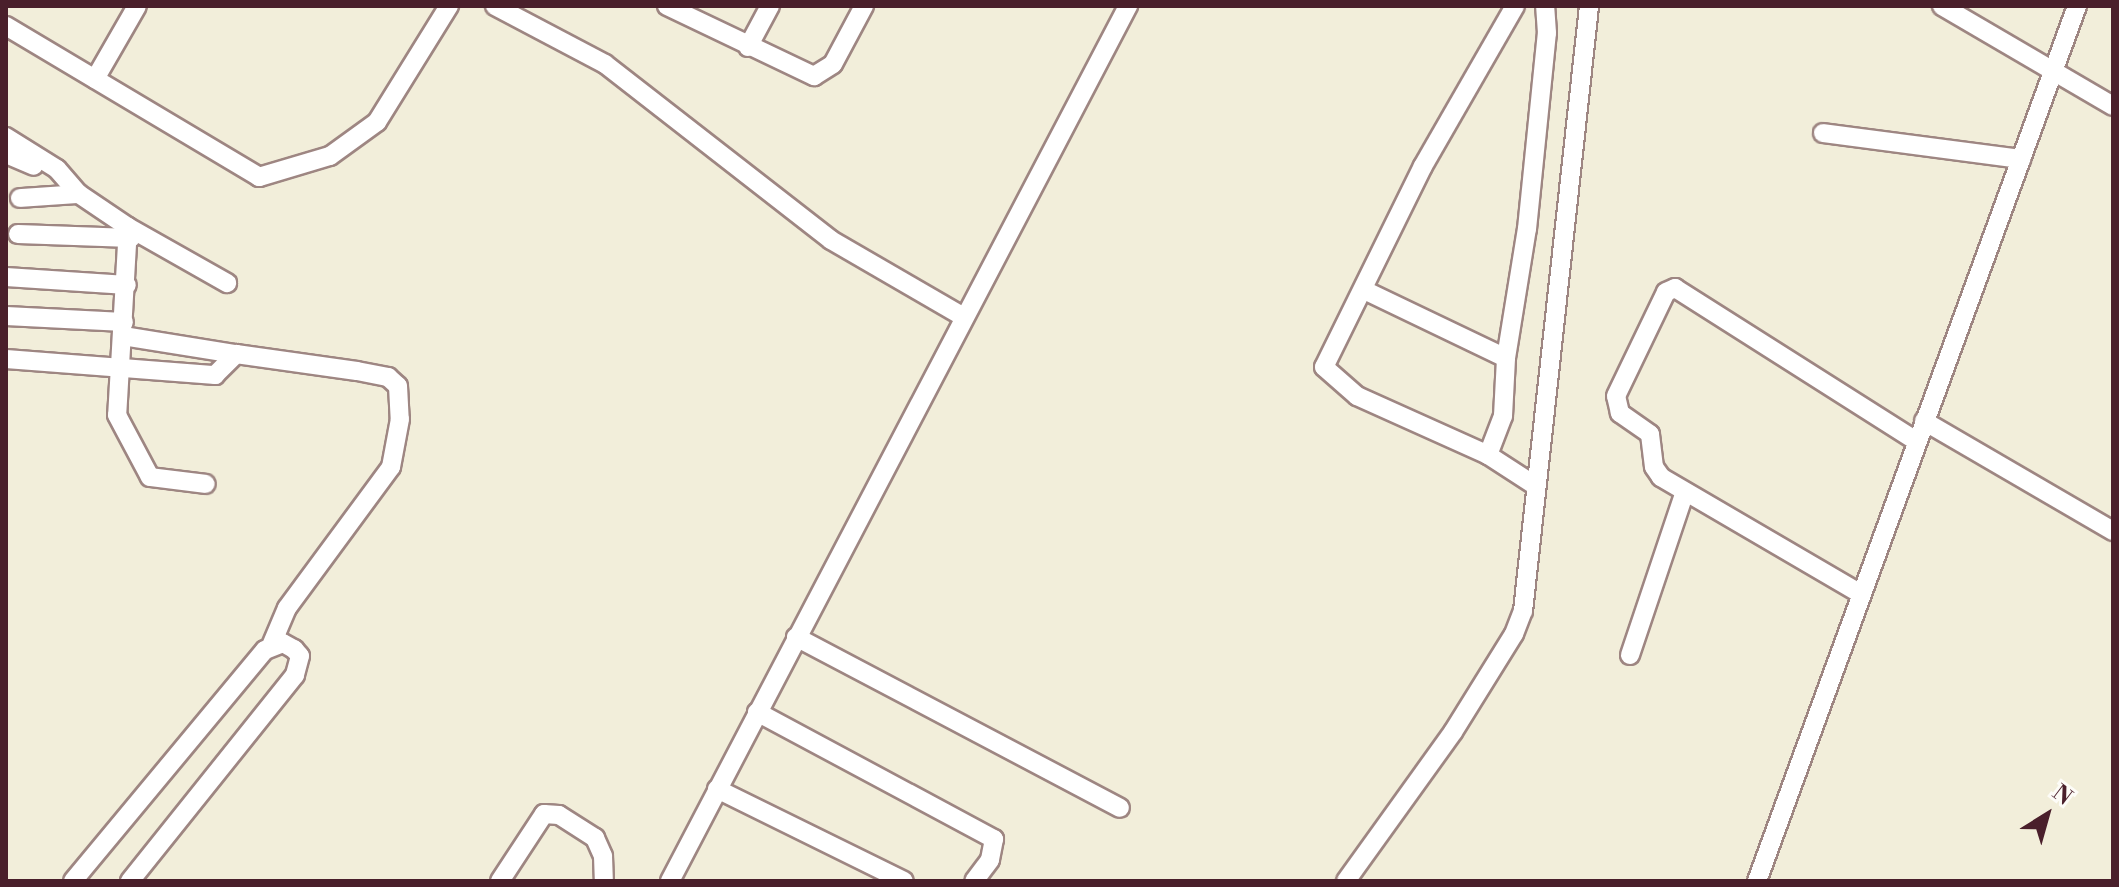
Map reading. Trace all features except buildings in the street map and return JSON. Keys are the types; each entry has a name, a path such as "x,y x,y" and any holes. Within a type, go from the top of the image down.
{"street":[{"path":"95,79 137,6"},
{"path":"6,26 259,177 289,171 330,156 377,122 449,6"},
{"path":"495,6 605,64 831,240 964,317"},
{"path":"669,6 802,75 819,75 833,64 864,6"},
{"path":"748,47 770,6"},
{"path":"670,881 1128,6"},
{"path":"1515,6 1423,166 1324,367 1328,375 1357,396 1488,455 1536,486"},
{"path":"1488,455 1503,416 1506,358 1527,229 1545,6"},
{"path":"1346,881 1453,732 1514,634 1523,611 1589,6"},
{"path":"1942,6 2113,106"},
{"path":"1757,881 2077,6"},
{"path":"1823,133 2021,159"},
{"path":"6,137 57,169 74,189"},
{"path":"6,154 74,189 129,232 227,283"},
{"path":"20,198 74,189"},
{"path":"18,234 129,232"},
{"path":"129,232 117,415 150,477 206,484"},
{"path":"6,277 127,285"},
{"path":"1861,594 1657,473 1650,434 1620,413 1615,402 1672,288 1916,441"},
{"path":"1364,290 1506,358"},
{"path":"6,316 123,329 236,354 388,377 398,386 400,419 391,467 287,608 272,644 73,881"},
{"path":"6,359 121,365 215,375 236,354"},
{"path":"1924,421 2113,531"},
{"path":"1630,655 1685,492"},
{"path":"796,637 1120,808"},
{"path":"130,881 295,675 300,656 283,643 272,644"},
{"path":"757,712 994,839 990,860 974,881"},
{"path":"717,789 904,881"},
{"path":"500,881 544,814 559,815 595,838 603,856 604,881"}]}
